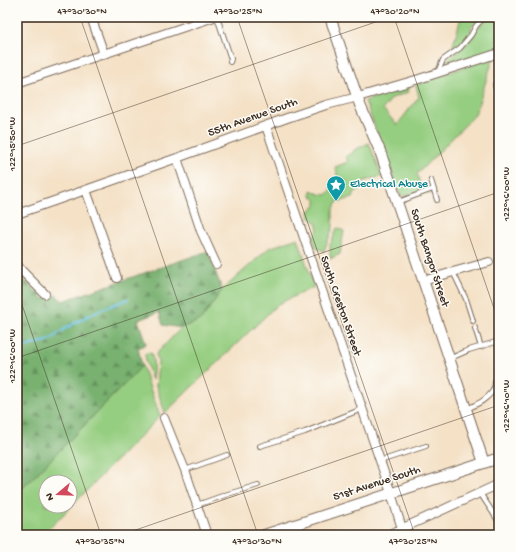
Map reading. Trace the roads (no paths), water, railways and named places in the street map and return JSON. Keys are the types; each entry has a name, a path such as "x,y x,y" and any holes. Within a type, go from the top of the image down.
{"street":[{"path":"91,17 104,54"},
{"path":"17,83 215,17"},
{"name":"South Bangor Street","path":"330,17 358,97 380,151 484,462"},
{"name":"55th Avenue South","path":"17,214 287,118 499,53"},
{"name":"South Creston Street","path":"266,126 403,532"},
{"path":"177,158 201,231 216,264"},
{"path":"86,190 117,278"},
{"path":"424,281 489,262"},
{"path":"17,265 46,294"},
{"path":"164,418 207,535"},
{"name":"51st Avenue South","path":"264,535 499,458"},
{"path":"388,535 403,532 499,484"}],"lane":[{"path":"215,17 231,59 230,62"},
{"path":"437,73 443,60 460,48 471,36 476,26 484,17"},
{"path":"431,180 437,200"},
{"path":"397,202 434,189"},
{"path":"453,272 466,299 473,321"},
{"path":"475,328 481,347"},
{"path":"450,359 469,350 499,341"},
{"path":"466,409 488,398 495,386 495,382"},
{"path":"260,446 305,432 362,409"},
{"path":"380,461 426,446"},
{"path":"184,470 227,456"},
{"path":"197,505 258,485"},
{"path":"479,493 499,522"}],"waterway":[{"path":"17,349 50,340 66,328 95,312 128,299"}],"place":[{"name":"Electrical Abuse","path":"336,202"}]}
